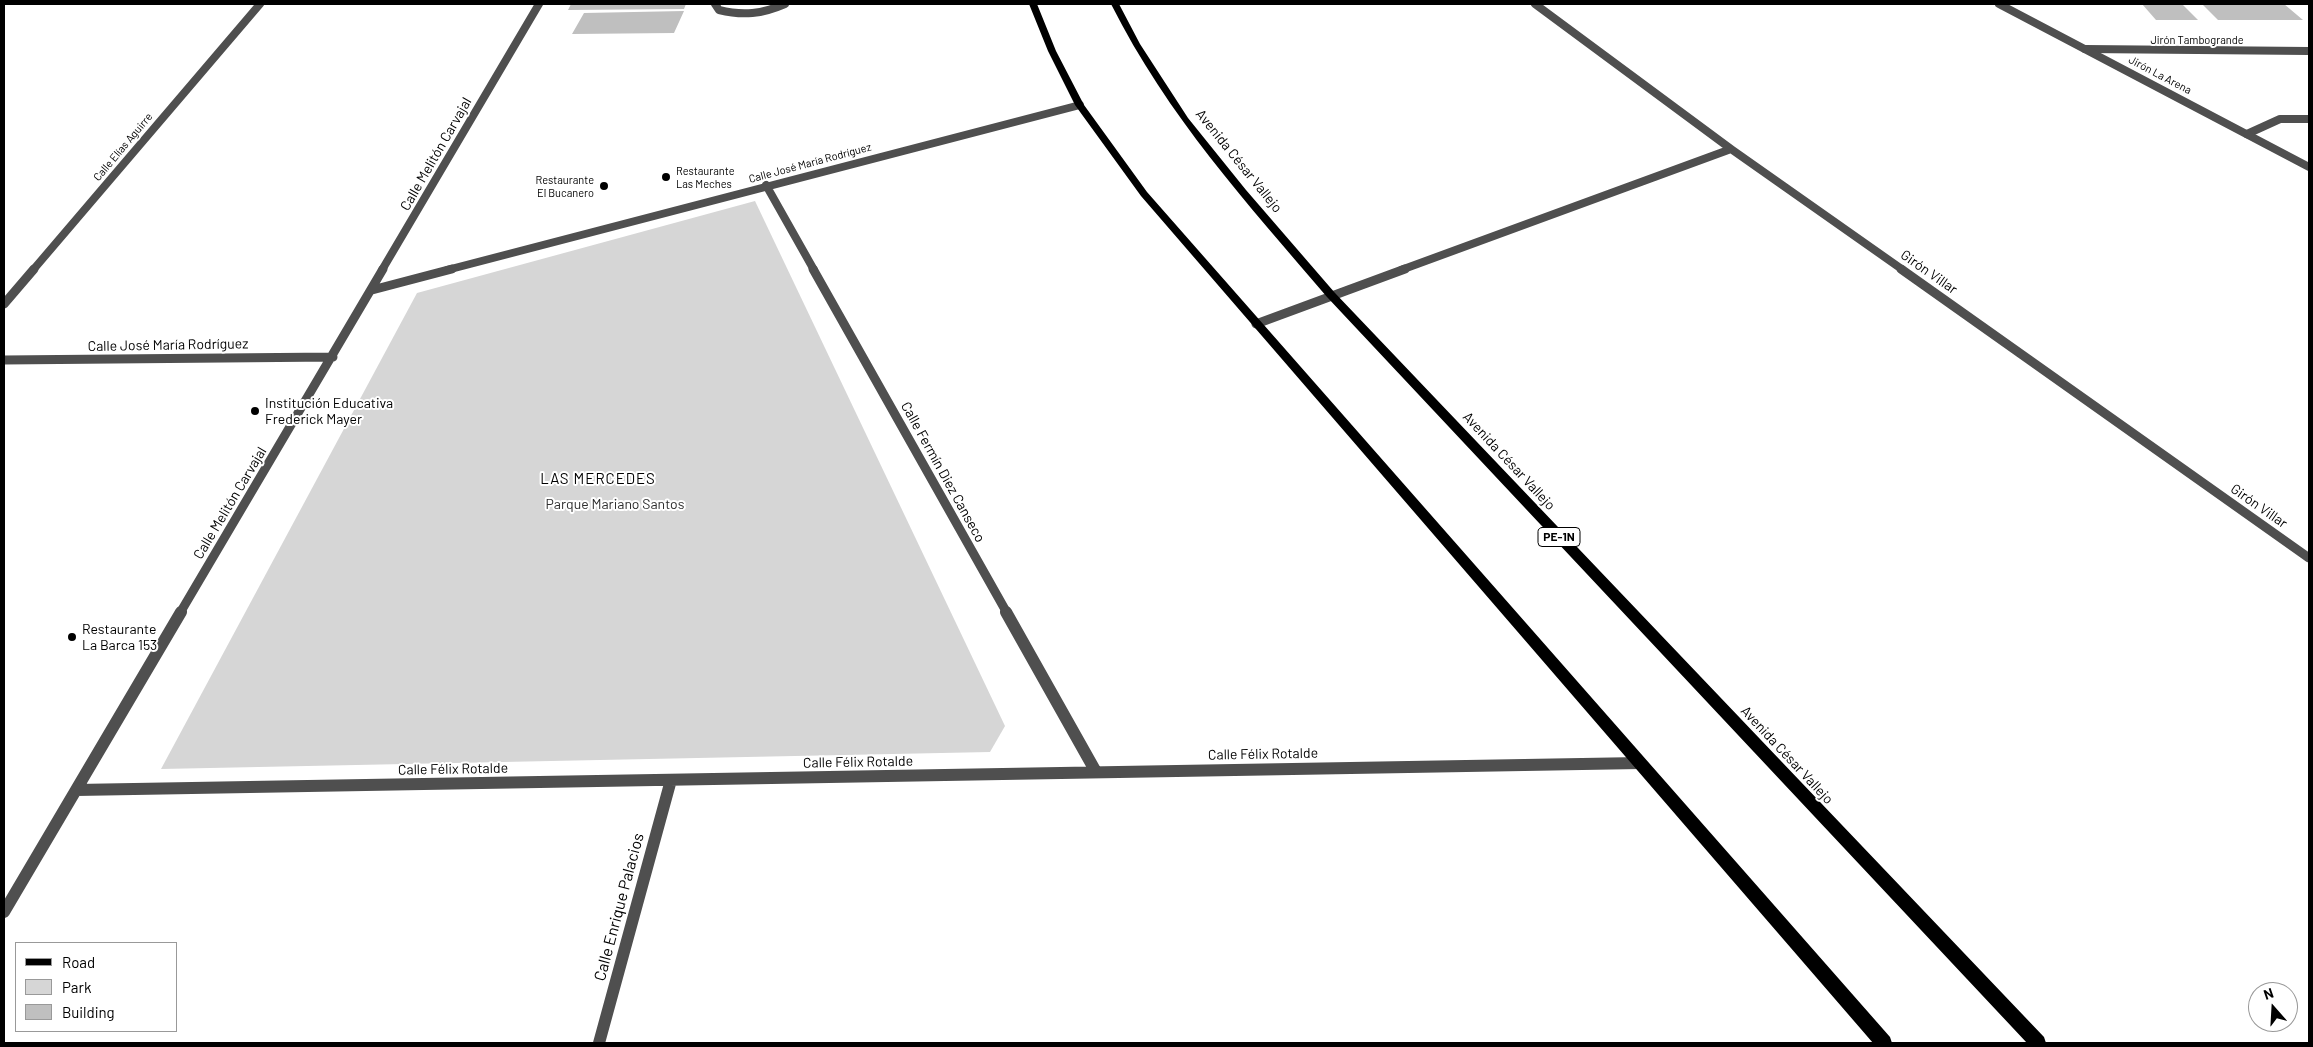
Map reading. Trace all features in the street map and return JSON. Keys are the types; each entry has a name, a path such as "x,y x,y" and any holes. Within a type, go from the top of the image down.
{"main road":[{"path":"1033,4 1052,51 1080,104 1144,194 1884,1043"},
{"name":"Avenida César Vallejo","path":"1115,4 1131,38 1169,97 1231,179 1331,296 2038,1043"}],"street":[{"name":"Calle Elías Aguirre","path":"4,304 260,4"},
{"name":"Calle Melitón Carvajal","path":"4,912 333,357 539,4"},
{"path":"716,4 720,10 740,15 765,13 786,4"},
{"name":"Girón Villar","path":"1535,4 1731,149 2309,558"},
{"name":"Jirón La Arena","path":"2000,4 2309,167"},
{"name":"Jirón Tambogrande","path":"2085,49 2309,50"},
{"name":"Calle José María Rodríguez","path":"372,290 1080,104"},
{"path":"2247,134 2280,119 2309,119"},
{"path":"1256,324 1731,149"},
{"name":"Calle Fermín Diez Canseco","path":"766,186 1096,772"},
{"name":"Calle José María Rodríguez","path":"4,360 333,357"},
{"name":"Calle Félix Rotalde","path":"76,790 1640,763"},
{"name":"Calle Enrique Palacios","path":"599,1043 672,780"}],"green space":[{"name":"Parque Mariano Santos","path":"755,201 1005,726 990,752 161,769 417,293"}],"building":[{"path":"571,4 686,4 684,9 568,10"},
{"path":"2142,4 2182,4 2198,20 2156,20"},
{"path":"2202,4 2284,4 2303,20 2218,20"},
{"path":"684,11 674,33 572,34 584,13"}],"place":[{"name":"Restaurante Las Meches","path":"666,177"},
{"name":"Restaurante El Bucanero","path":"604,186"},
{"name":"Institución Educativa Frederick Mayer","path":"255,411"},
{"name":"Restaurante La Barca 153","path":"72,637"}],"district":[{"name":"LAS MERCEDES","path":"598,479"}]}
